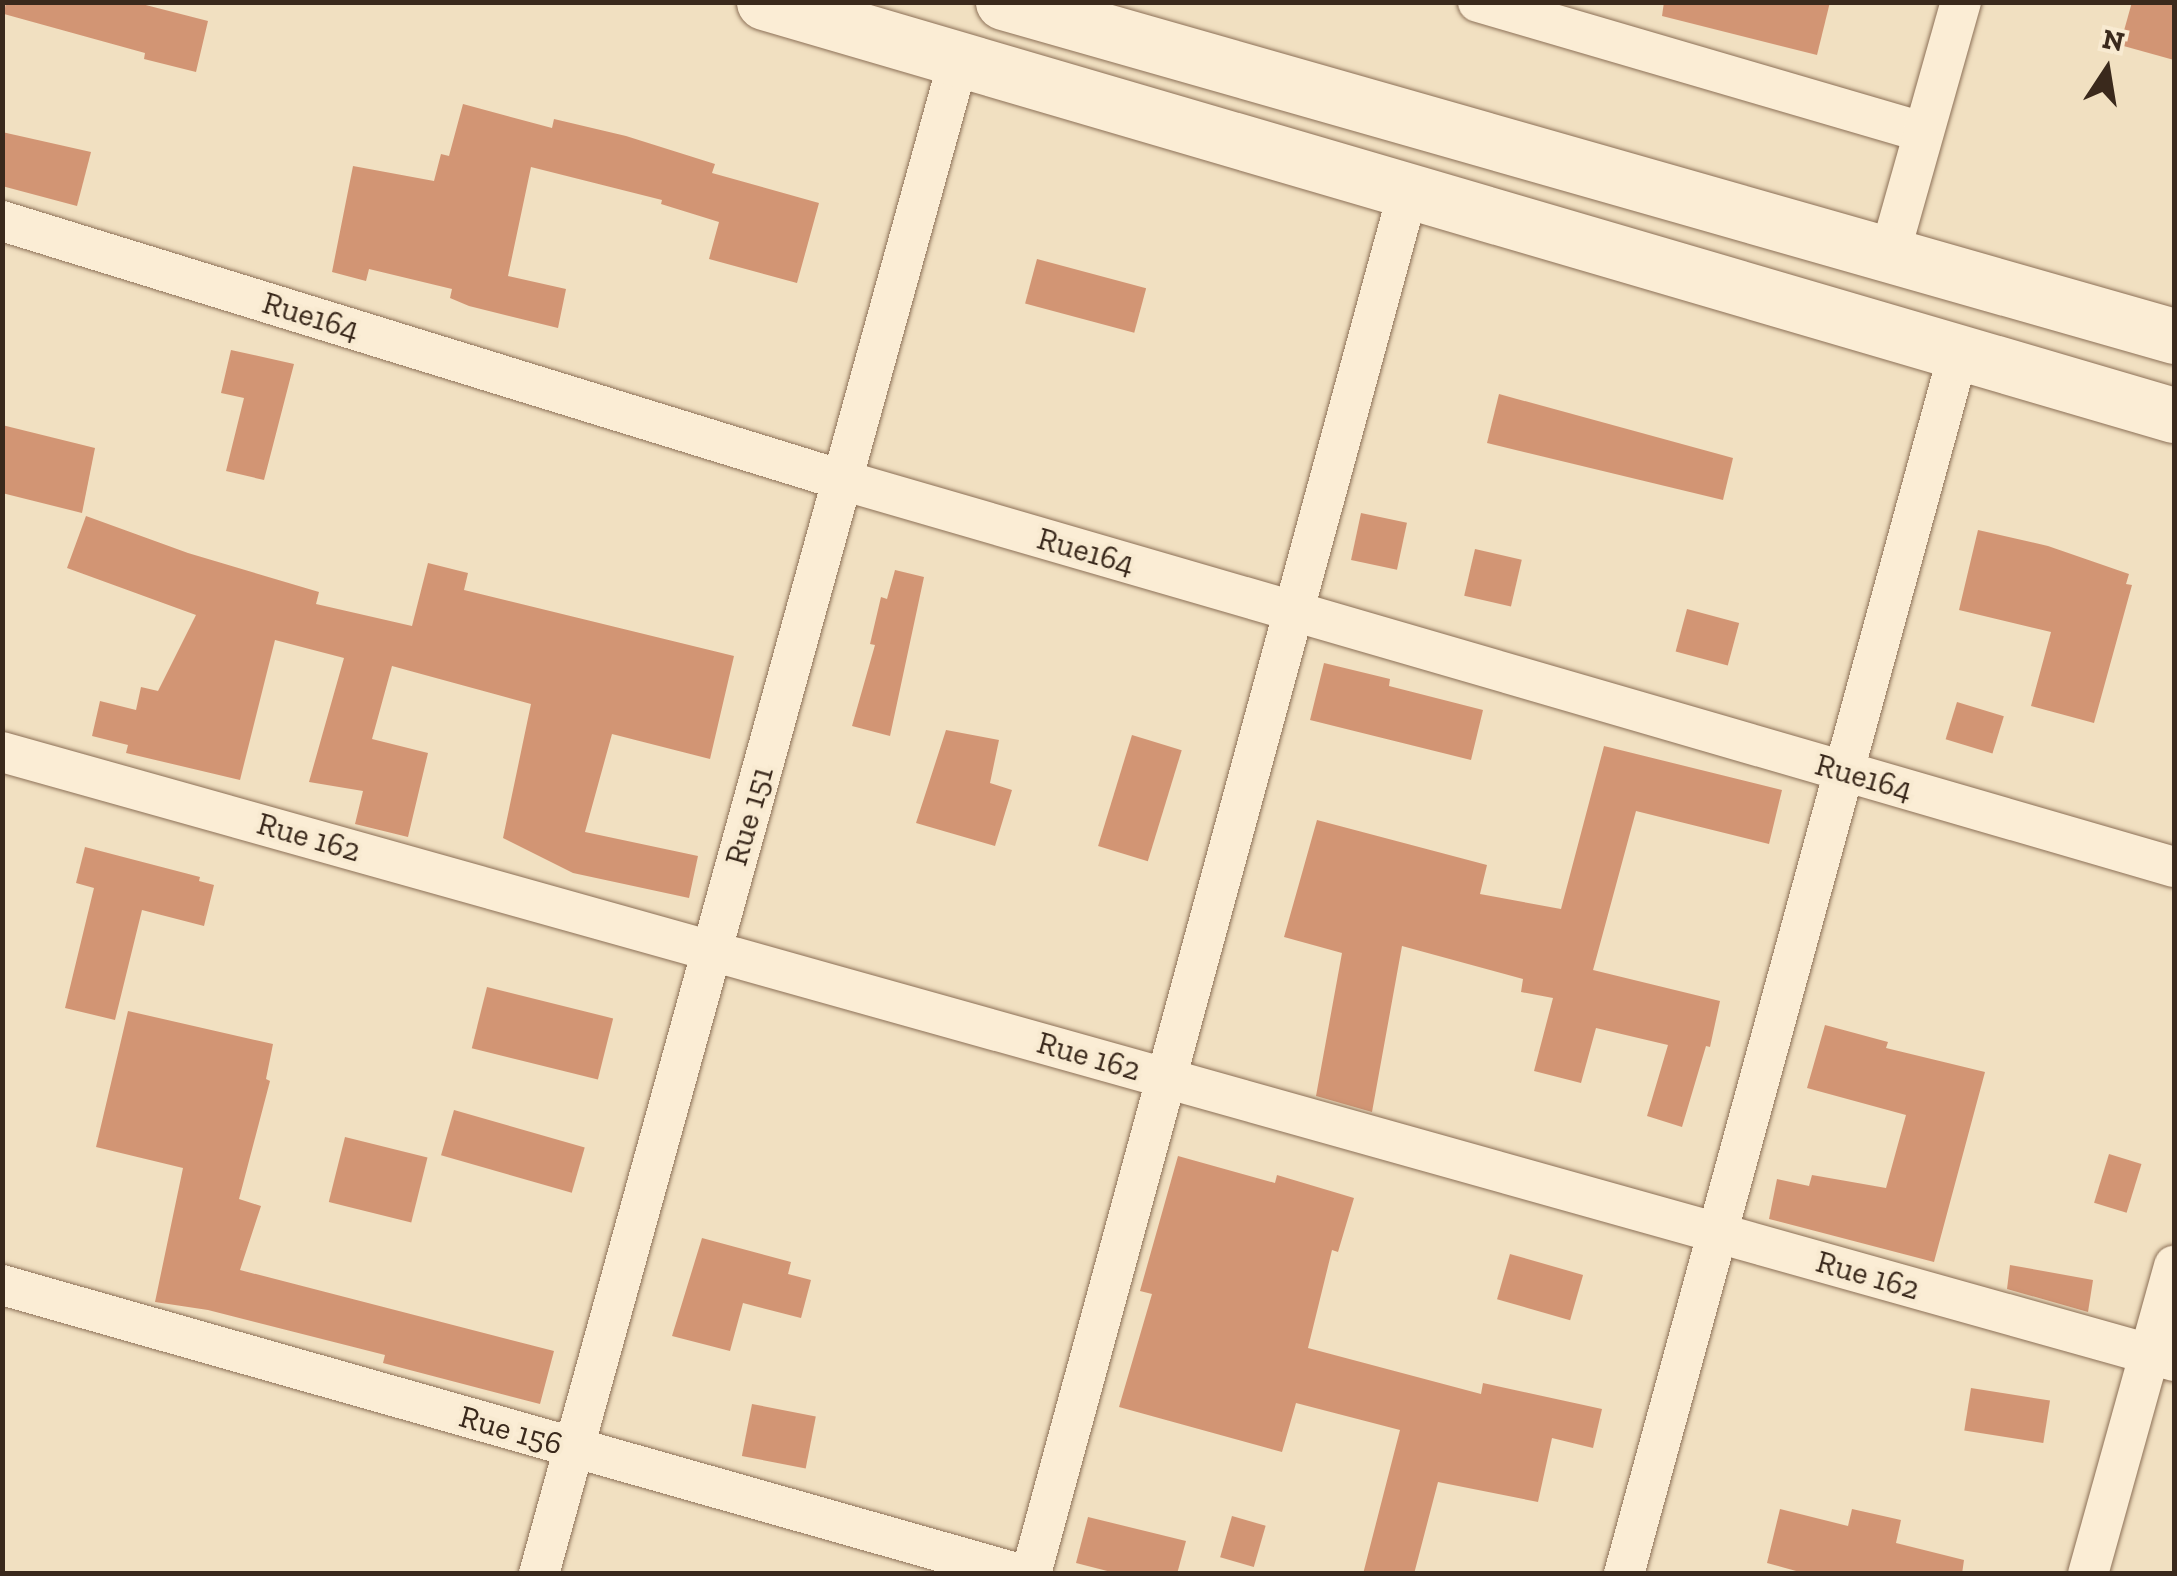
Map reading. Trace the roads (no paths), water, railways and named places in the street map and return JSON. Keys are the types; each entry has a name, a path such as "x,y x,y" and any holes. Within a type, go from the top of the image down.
{"main road":[{"path":"764,2 2174,416"},
{"path":"1004,2 2174,336"}],"street":[{"path":"1478,2 1923,132"},
{"path":"1888,256 1961,2"},
{"name":"Rue 151","path":"538,1574 959,59"},
{"path":"1031,1574 1408,192"},
{"name":"Rue164","path":"2,221 842,480 2174,867"},
{"path":"1624,1574 1958,355"},
{"name":"Rue 162","path":"2,752 2162,1357"},
{"path":"2088,1574 2162,1357 2174,1266"},
{"name":"Rue 156","path":"2,1285 1020,1574"}]}
